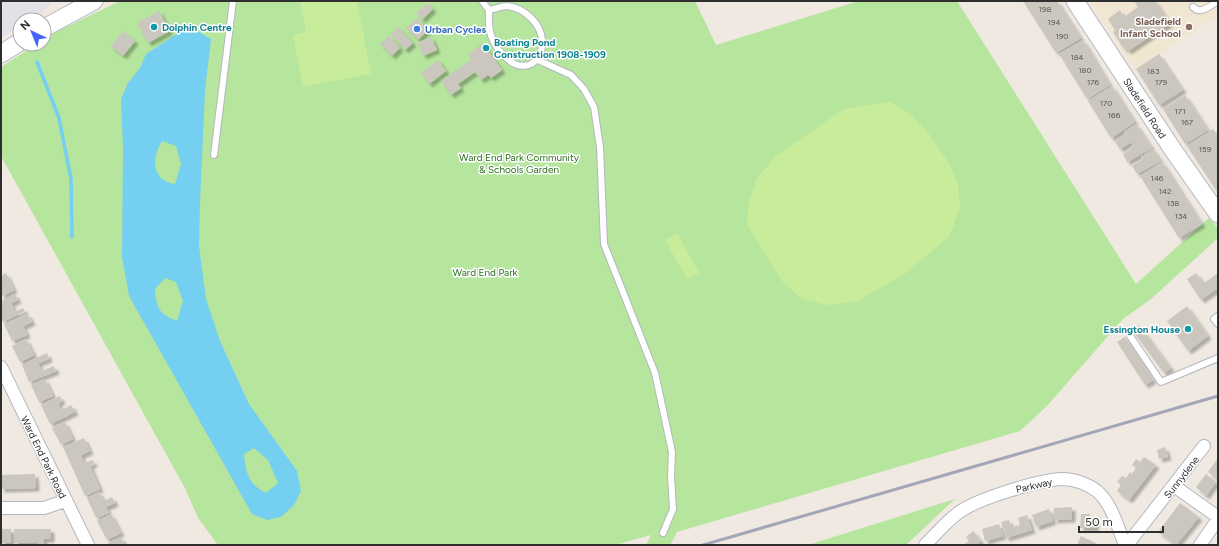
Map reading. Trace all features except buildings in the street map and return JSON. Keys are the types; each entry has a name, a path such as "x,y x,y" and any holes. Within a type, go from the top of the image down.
{"street":[{"name":"Sladefield Road","path":"1075,1 1218,214"},
{"path":"52,23 86,3"},
{"path":"1,54 12,47"},
{"name":"Ward End Park Road","path":"1,367 65,501 88,545"},
{"name":"Sunnydene","path":"1126,545 1204,446"},
{"name":"Parkway","path":"924,545 959,512 975,504 1030,484 1062,480 1076,481 1097,491 1110,510 1126,545"},
{"path":"1174,486 1218,518 1200,545"},
{"path":"1,508 44,508 65,501"}],"lane":[{"path":"214,155 233,1"},
{"path":"482,1 489,10 488,29 500,52 518,66 530,65 538,60 543,44 540,26 524,12 507,6 489,10"},
{"path":"1193,7 1200,11 1218,1"},
{"path":"538,60 571,75 584,88 594,107 600,147 604,244 655,373 672,452 671,476 673,509 663,533"},
{"path":"1218,316 1214,318 1218,324"},
{"path":"1130,336 1161,382 1218,358"}],"shaded area":[{"path":"1,1 52,1 49,7 41,12 12,12 12,31 1,38"},
{"path":"1089,1 1218,1 1218,16 1136,69"}],"green space":[{"name":"Ward End Park","path":"120,1 695,1 716,45 859,1 957,1 1136,284 1209,218 1218,228 1218,238 1151,299 1123,319 1047,406 1020,431 677,532 670,545 646,545 651,535 615,545 218,545 198,518 186,490 1,156 1,67 24,52 52,52 52,34"},
{"path":"300,1 357,1 371,74 303,87 293,35 306,32"},
{"path":"890,102 910,114 927,131 950,165 958,184 960,207 950,236 906,273 858,301 828,305 802,299 782,281 747,225 748,205 757,178 776,156 844,109"},
{"path":"677,233 699,273 687,279 665,240"},
{"path":"955,499 906,545 808,545"}],"water":[{"path":"194,29 211,39 205,90 199,246 206,299 220,341 249,404 297,471 301,491 294,505 281,517 267,520 252,514 129,296 122,257 123,147 121,99 128,83 140,68 146,54 178,33","holes":["162,141 176,146 181,164 175,184 167,182 162,178 158,174 156,168 156,154","165,278 176,282 183,301 177,321 162,313 158,306 155,289","254,448 268,460 278,483 266,493 255,486 249,477 244,454"]}],"waterway":[{"path":"37,62 59,118 71,179 72,237"}],"railway":[{"path":"703,545 1218,396"}],"place":[{"name":"Dolphin Centre","path":"154,27"},
{"name":"Sladefield Infant School","path":"1189,27"},
{"name":"Urban Cycles","path":"417,29"},
{"name":"Boating Pond Construction 1908-1909","path":"486,48"},
{"name":"Essington House","path":"1188,329"}],"park label":[{"name":"Ward End Park Community & Schools Garden","path":"519,162"}]}
